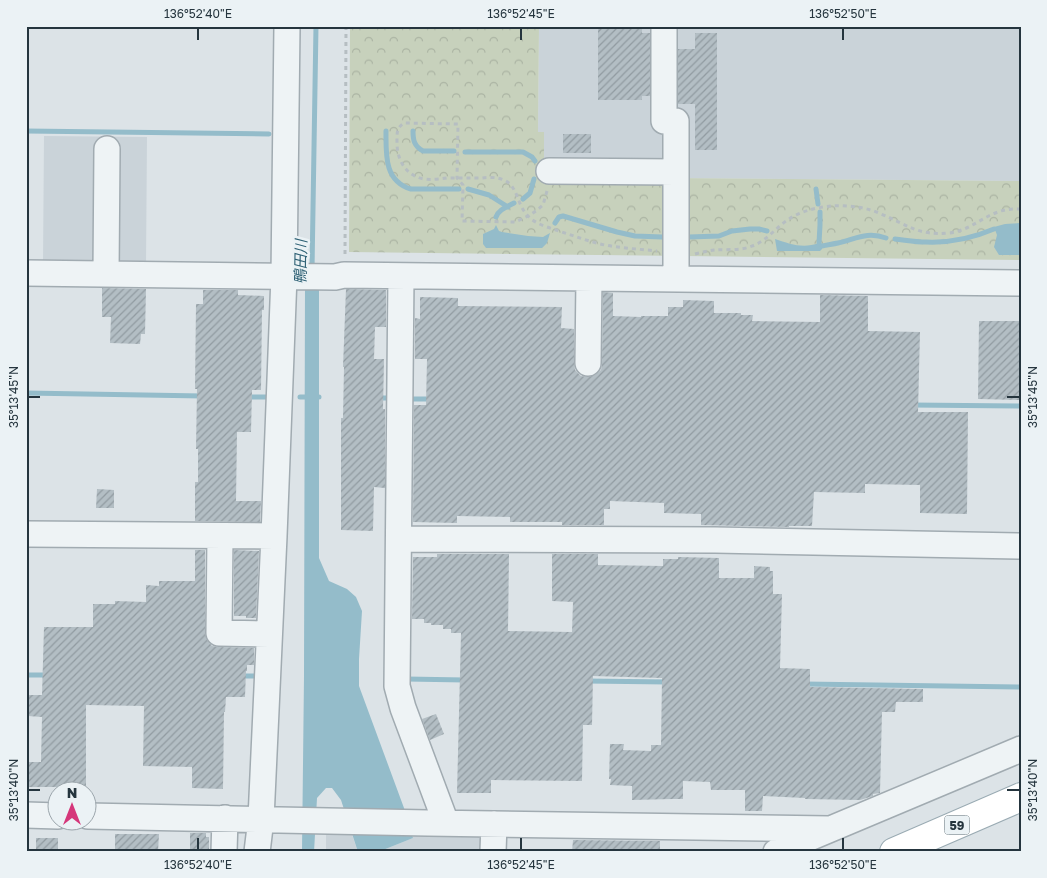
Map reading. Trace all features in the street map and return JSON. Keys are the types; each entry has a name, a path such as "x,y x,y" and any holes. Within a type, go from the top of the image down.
{"main road":[{"name":"59","path":"894,852 1021,797"}],"street":[{"path":"257,852 274,536 291,276 288,26"},
{"path":"664,26 664,121 676,121 676,279"},
{"path":"106,274 107,149"},
{"path":"549,171 676,172"},
{"path":"26,273 1021,283"},
{"path":"401,276 397,686 437,823"},
{"path":"588,363 589,278"},
{"path":"26,534 274,536"},
{"path":"220,536 219,633 269,634"},
{"path":"399,539 715,540 1021,546"},
{"path":"776,852 1021,748"},
{"path":"26,815 48,816"},
{"path":"98,816 828,829"},
{"path":"224,852 225,818"},
{"path":"493,852 494,824"}],"path":[{"path":"340,276 346,26"},
{"path":"549,171 547,195 543,204 528,216 515,222 462,221 463,185 457,178 458,124 404,123 399,126 397,131 398,154 401,162 407,170 416,176 425,179 457,178 495,177 502,179 510,183 522,209 528,216 534,222 602,244 694,254 740,248 752,246 762,241 789,219 803,212 833,206 865,208 912,229 934,234 952,233 966,229 998,212 1021,209"}],"shaded area":[{"path":"539,26 1021,26 1021,181 543,177 538,132"},
{"path":"44,136 147,137 146,265 43,264"},
{"path":"326,831 351,832 358,852 326,852"},
{"path":"412,833 482,835 486,852 378,852 413,838"}],"green space":[{"path":"350,26 539,26 538,132 544,132 544,177 1021,181 1021,260 349,252"}],"water":[{"path":"1021,223 1021,255 999,255 994,247 997,235 994,227"},
{"path":"496,225 499,231 528,236 543,237 550,233 547,243 542,248 486,248 483,244 483,234 494,229"},
{"path":"775,239 802,246 819,243 822,249 820,251 777,251"},
{"path":"319,281 319,558 329,581 347,589 356,597 362,611 359,686 404,808 413,838 378,852 358,852 341,800 332,788 326,788 317,798 314,852 302,852 305,282"}],"building":[{"path":"598,28 642,28 642,33 650,33 650,96 642,96 642,100 598,100"},
{"path":"695,33 717,33 717,150 695,150 695,104 678,104 678,49 695,49"},
{"path":"563,134 591,134 591,153 563,153"},
{"path":"102,288 146,289 145,334 141,334 140,344 110,343 111,317 102,317"},
{"path":"346,289 386,290 386,327 375,327 374,359 384,359 385,488 374,487 373,531 341,530 341,418 343,418"},
{"path":"203,290 238,290 238,295 264,296 264,310 262,310 261,390 252,390 251,432 237,432 236,501 261,501 260,522 195,521 195,482 198,482 198,449 196,449 197,389 195,389 196,304 203,304"},
{"path":"603,292 613,293 613,316 668,316 668,307 683,307 683,300 714,301 714,313 753,315 752,321 820,322 820,295 868,296 868,331 920,332 918,412 968,412 967,514 920,513 920,485 865,484 865,493 814,492 812,526 701,525 701,514 664,513 664,503 610,501 610,509 604,509 604,525 562,525 562,522 510,522 510,517 457,516 457,523 413,522 414,405 426,405 427,359 415,359 415,318 420,319 420,297 458,298 458,306 562,307 561,328 574,329 575,370 581,376 588,377 595,375 601,370"},
{"path":"979,321 1021,321 1021,400 978,399"},
{"path":"97,489 114,490 114,508 96,508"},
{"path":"195,550 205,550 205,633 207,640 212,646 254,648 254,665 247,665 245,697 226,697 224,712 223,789 192,788 192,767 143,766 144,706 86,705 86,780 48,780 48,787 26,787 26,762 41,762 42,717 28,716 28,695 42,695 44,627 93,627 93,604 115,604 115,601 146,602 146,585 159,586 159,581 195,581"},
{"path":"234,550 259,551 256,618 234,616"},
{"path":"437,554 509,554 508,631 572,632 573,602 552,601 552,554 598,554 598,565 663,566 663,559 678,559 678,557 719,558 719,578 754,578 754,566 770,567 770,571 773,571 773,594 782,594 780,668 810,669 810,687 923,689 923,702 896,702 895,712 882,712 880,793 860,800 763,796 762,811 745,811 745,790 711,790 710,782 683,781 683,799 632,800 632,786 610,785 610,744 624,744 623,750 651,751 651,745 661,745 662,678 593,676 592,725 583,725 582,781 491,780 491,793 457,793 461,633 451,633 451,629 443,629 443,625 424,623 424,619 412,619 413,557 437,557"},
{"path":"436,714 444,734 430,740 422,719"},
{"path":"190,833 206,833 206,837 209,837 209,852 190,852"},
{"path":"115,834 159,834 158,852 115,852"},
{"path":"36,838 58,838 58,852 36,852"},
{"path":"573,840 660,841 660,852 572,852"}],"waterway":[{"name":"鴨田川","path":"312,270 316,26"},
{"path":"26,131 269,134"},
{"path":"386,131 388,166 396,180 402,185 411,189 459,189"},
{"path":"413,131 415,142 423,151 454,151"},
{"path":"465,152 523,152 535,161"},
{"path":"523,199 530,193 534,179"},
{"path":"468,189 489,195 508,207"},
{"path":"816,189 818,204"},
{"path":"496,217 501,210 514,203"},
{"path":"819,243 820,212"},
{"path":"555,223 559,217 563,216 635,236 662,237"},
{"path":"689,237 719,236 732,231 750,229 767,231"},
{"path":"895,239 944,242 978,235 994,229"},
{"path":"822,246 867,235 886,238"},
{"path":"26,393 203,396"},
{"path":"247,397 271,397"},
{"name":"鴨田川","path":"300,397 319,397"},
{"path":"383,398 391,398"},
{"path":"411,399 433,399"},
{"path":"911,405 1021,406"},
{"path":"26,675 48,675"},
{"path":"239,676 257,676"},
{"path":"406,679 465,680"},
{"path":"586,681 668,682"},
{"path":"804,684 1021,687"}]}
